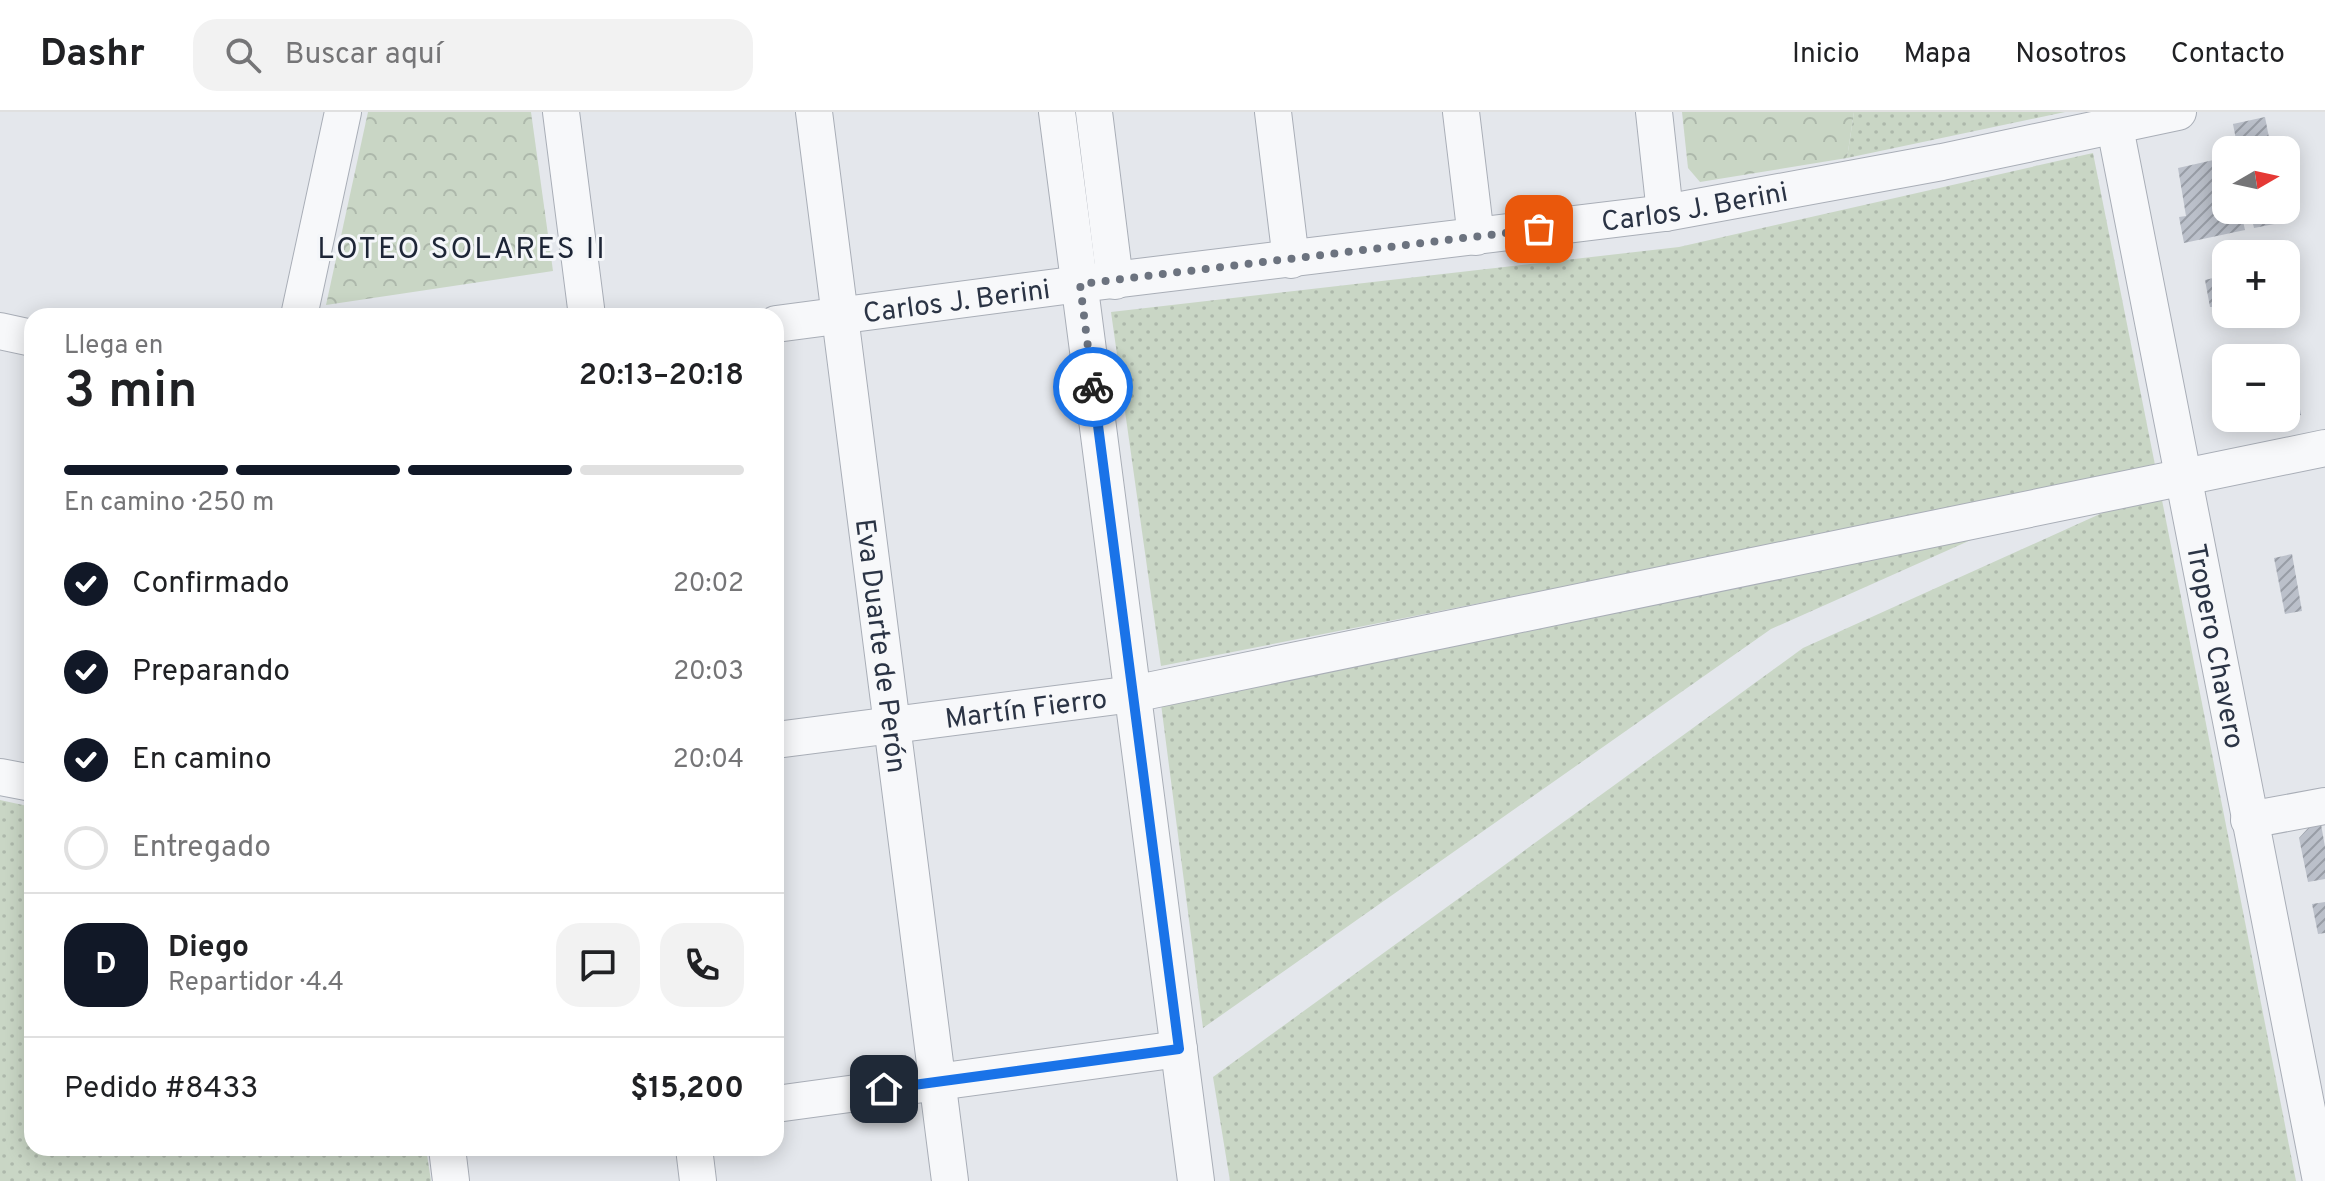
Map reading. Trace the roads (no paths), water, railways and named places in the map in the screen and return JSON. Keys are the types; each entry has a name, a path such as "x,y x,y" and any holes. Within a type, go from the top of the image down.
{"street":[{"path":"301,308 343,112"},
{"path":"561,112 586,308"},
{"name":"Eva Duarte de Perón","path":"814,112 950,1181"},
{"path":"1057,112 1196,1181"},
{"path":"1094,112 1115,281"},
{"path":"1273,112 1291,260"},
{"path":"1461,112 1476,237"},
{"path":"1654,112 1665,213"},
{"name":"Carlos J. Berini","path":"784,323 1665,213 1942,162 2113,119 2178,112"},
{"name":"Tropero Chavero","path":"2113,119 2321,1181"},
{"path":"0,331 24,336"},
{"path":"2183,477 2325,448"},
{"name":"Martín Fierro","path":"784,739 1133,694 2183,477"},
{"path":"0,777 24,782"},
{"path":"2249,820 2325,806"},
{"path":"784,1103 1179,1049"},
{"path":"695,1156 698,1181"}],"district":[{"name":"LOTEO SOLARES II","path":"462,248"}]}
